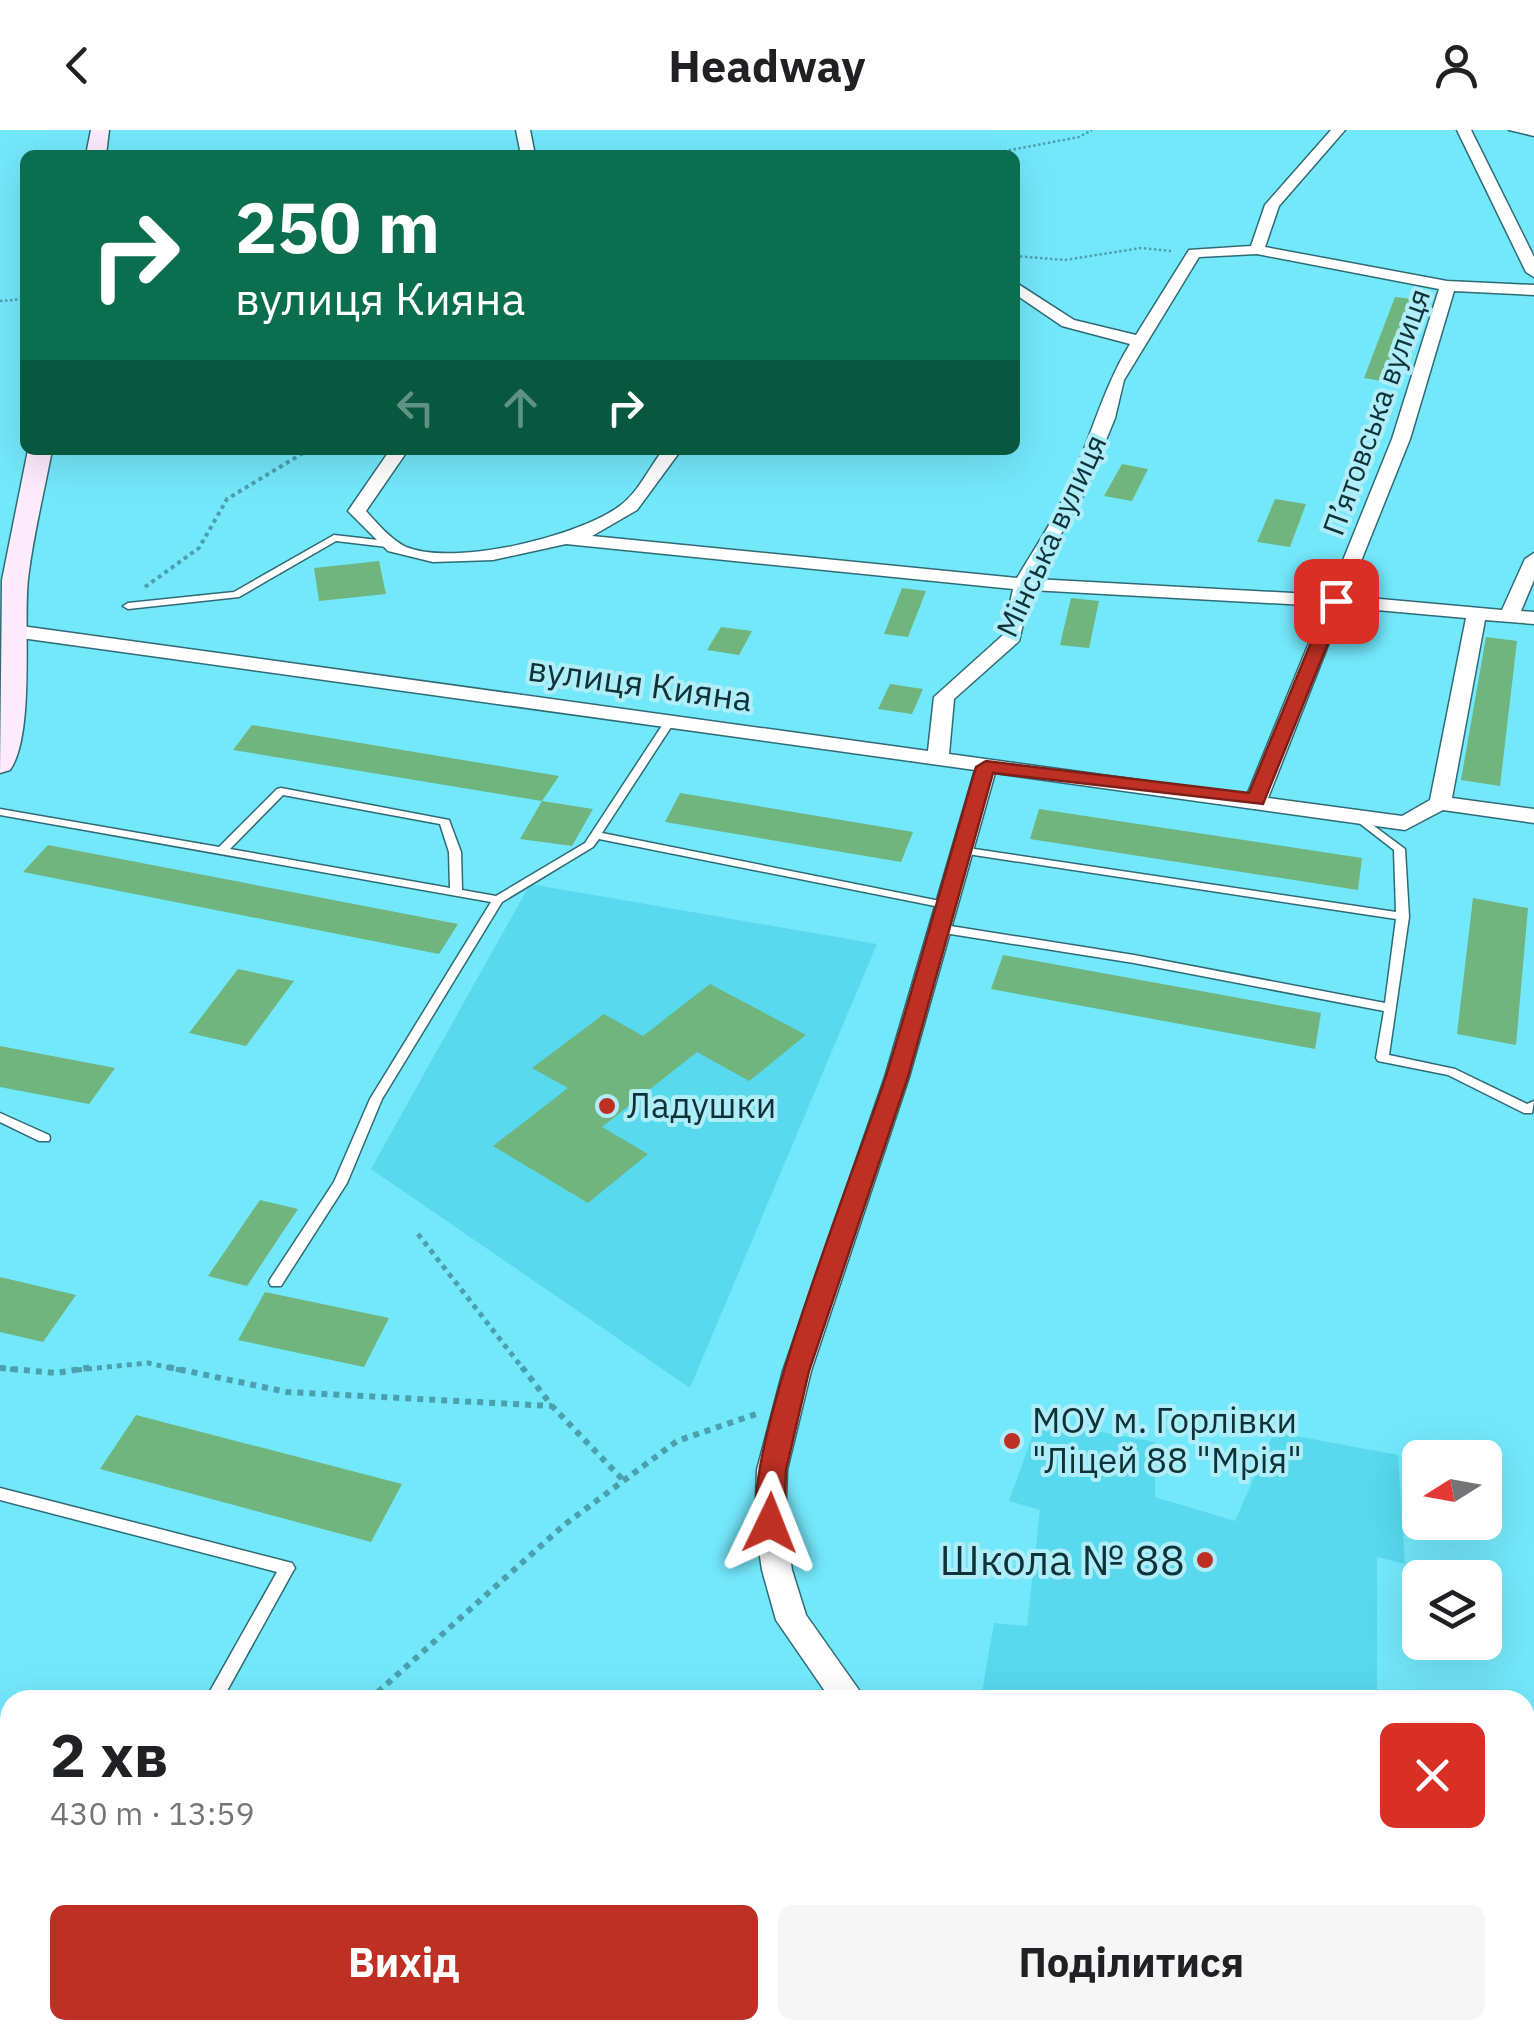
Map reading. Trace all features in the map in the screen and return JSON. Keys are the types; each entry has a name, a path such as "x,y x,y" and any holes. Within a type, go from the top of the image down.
{"street":[{"path":"1257,250 1272,204 1338,130"},
{"path":"1464,130 1534,272"},
{"path":"1516,130 1534,132"},
{"path":"1194,253 1257,250 1447,286"},
{"name":"Мінська вулиця","path":"938,760 944,697 1012,637 1023,584 1075,494 1107,418 1116,380 1194,253"},
{"name":"П’ятовська вулиця","path":"1256,800 1401,439 1440,320 1447,286 1534,290"},
{"path":"1020,290 1068,323 1140,341"},
{"path":"0,764 8,732 16,580 39,455"},
{"path":"396,455 357,511 387,544 408,554 467,559 610,522 633,504 668,455"},
{"path":"560,538 1023,584 1336,601 1534,618"},
{"path":"1509,616 1534,558"},
{"path":"1476,616 1440,803 1534,816"},
{"name":"вулиця Кияна","path":"14,631 1405,823 1440,803"},
{"path":"843,1690 792,1620 770,1523 772,1470 787,1405 897,1077 986,767"}],"lane":[{"path":"128,606 236,595 334,538 387,544"},
{"path":"276,1282 340,1183 376,1099 498,900 578,854 596,836 670,720"},
{"path":"222,851 280,791 446,822 455,852 456,893"},
{"path":"0,812 498,900"},
{"path":"1356,816 1398,850 1405,888 1382,1058 1451,1072 1528,1110 1534,1106"},
{"path":"596,836 1152,963 1390,1008"},
{"path":"961,850 1404,916"},
{"path":"0,1117 44,1138"},
{"path":"0,1494 288,1568 219,1690"}],"path":[{"path":"1012,150 1079,138 1092,130"},
{"path":"1020,256 1065,260 1142,248 1194,253"},
{"path":"128,606 150,580 199,548 227,500 300,455"},
{"path":"418,1234 552,1406 624,1480"},
{"path":"0,1368 57,1373 110,1364 148,1364 288,1392 552,1406"},
{"path":"380,1690 504,1576 677,1441 787,1405"}],"shaded area":[{"name":"Ладушки","path":"530,884 877,944 690,1388 371,1169"},
{"name":"Школа № 88","path":"1038,1420 1155,1442 1155,1497 1235,1521 1274,1432 1398,1455 1405,1560 1402,1563 1377,1557 1377,1690 982,1690 994,1623 1027,1626 1040,1510 1009,1501"}],"building":[{"path":"1395,297 1422,300 1394,383 1364,378"},
{"path":"1122,464 1148,469 1132,501 1104,496"},
{"path":"1275,499 1306,504 1290,547 1257,542"},
{"path":"379,561 386,594 319,601 314,568"},
{"path":"902,588 926,591 908,637 884,634"},
{"path":"1071,598 1099,601 1089,648 1060,645"},
{"path":"721,627 752,631 739,655 707,650"},
{"path":"1486,637 1517,641 1500,786 1461,780"},
{"path":"890,684 923,689 912,714 878,709"},
{"path":"252,725 559,776 542,801 233,750"},
{"path":"680,793 913,832 901,862 665,822"},
{"path":"542,801 593,809 572,846 520,839"},
{"path":"1039,809 1362,858 1358,890 1030,839"},
{"path":"48,845 458,924 439,954 23,872"},
{"path":"1473,898 1528,908 1516,1045 1457,1034"},
{"path":"1003,955 1321,1013 1315,1049 991,989"},
{"path":"238,969 294,981 246,1046 189,1033"},
{"path":"710,984 806,1035 749,1081 697,1052 602,1127 648,1154 588,1203 493,1146 568,1088 532,1068 604,1014 643,1036"},
{"path":"0,1046 115,1068 89,1104 0,1087"},
{"path":"260,1200 298,1209 247,1286 208,1276"},
{"path":"0,1277 76,1295 43,1342 0,1332"},
{"path":"265,1292 389,1318 364,1367 238,1340"},
{"path":"136,1415 402,1484 371,1542 100,1469"}],"place":[{"name":"Ладушки","path":"607,1106"},
{"name":"МОУ м. Горлівки \"Ліцей 88 \"Мрія\"","path":"1012,1441"},
{"name":"Школа № 88","path":"1205,1560"}],"route":[{"path":"770,1523 772,1470 796,1371 897,1077 986,767 1256,800 1336,601"}]}
